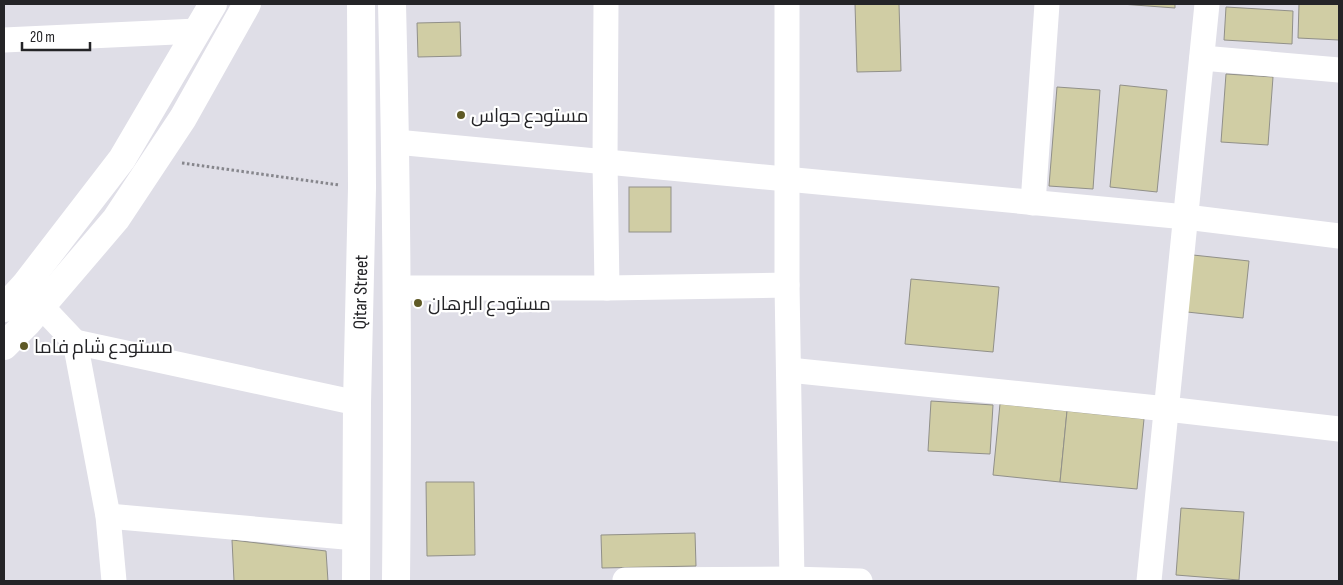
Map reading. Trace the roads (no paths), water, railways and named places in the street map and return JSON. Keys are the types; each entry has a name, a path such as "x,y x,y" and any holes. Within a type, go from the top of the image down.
{"main road":[{"path":"4,308 25,285 122,159 213,4"},
{"path":"4,346 42,307 116,220 182,118 247,4"},
{"name":"Qitar Street","path":"356,581 357,403 362,188 361,4"},
{"name":"Qitar Street","path":"392,4 396,142 396,581"},
{"path":"357,459 397,459"}],"street":[{"path":"606,4 606,288"},
{"path":"787,4 787,286 792,580"},
{"path":"1033,203 1047,4"},
{"path":"1149,581 1168,409 1207,4"},
{"path":"4,40 197,31"},
{"path":"1202,58 1339,70"},
{"path":"396,142 1186,217 1339,236"},
{"path":"396,288 787,286"},
{"path":"42,307 75,342 108,516 114,581"},
{"path":"75,342 357,403"},
{"path":"789,370 1168,409 1339,430"},
{"path":"108,516 356,538"},
{"path":"625,581 860,581"}],"place":[{"name":"مستودع حواس","path":"461,115"},
{"name":"مستودع البرهان","path":"418,303"},
{"name":"مستودع شام فاما","path":"24,346"}]}
